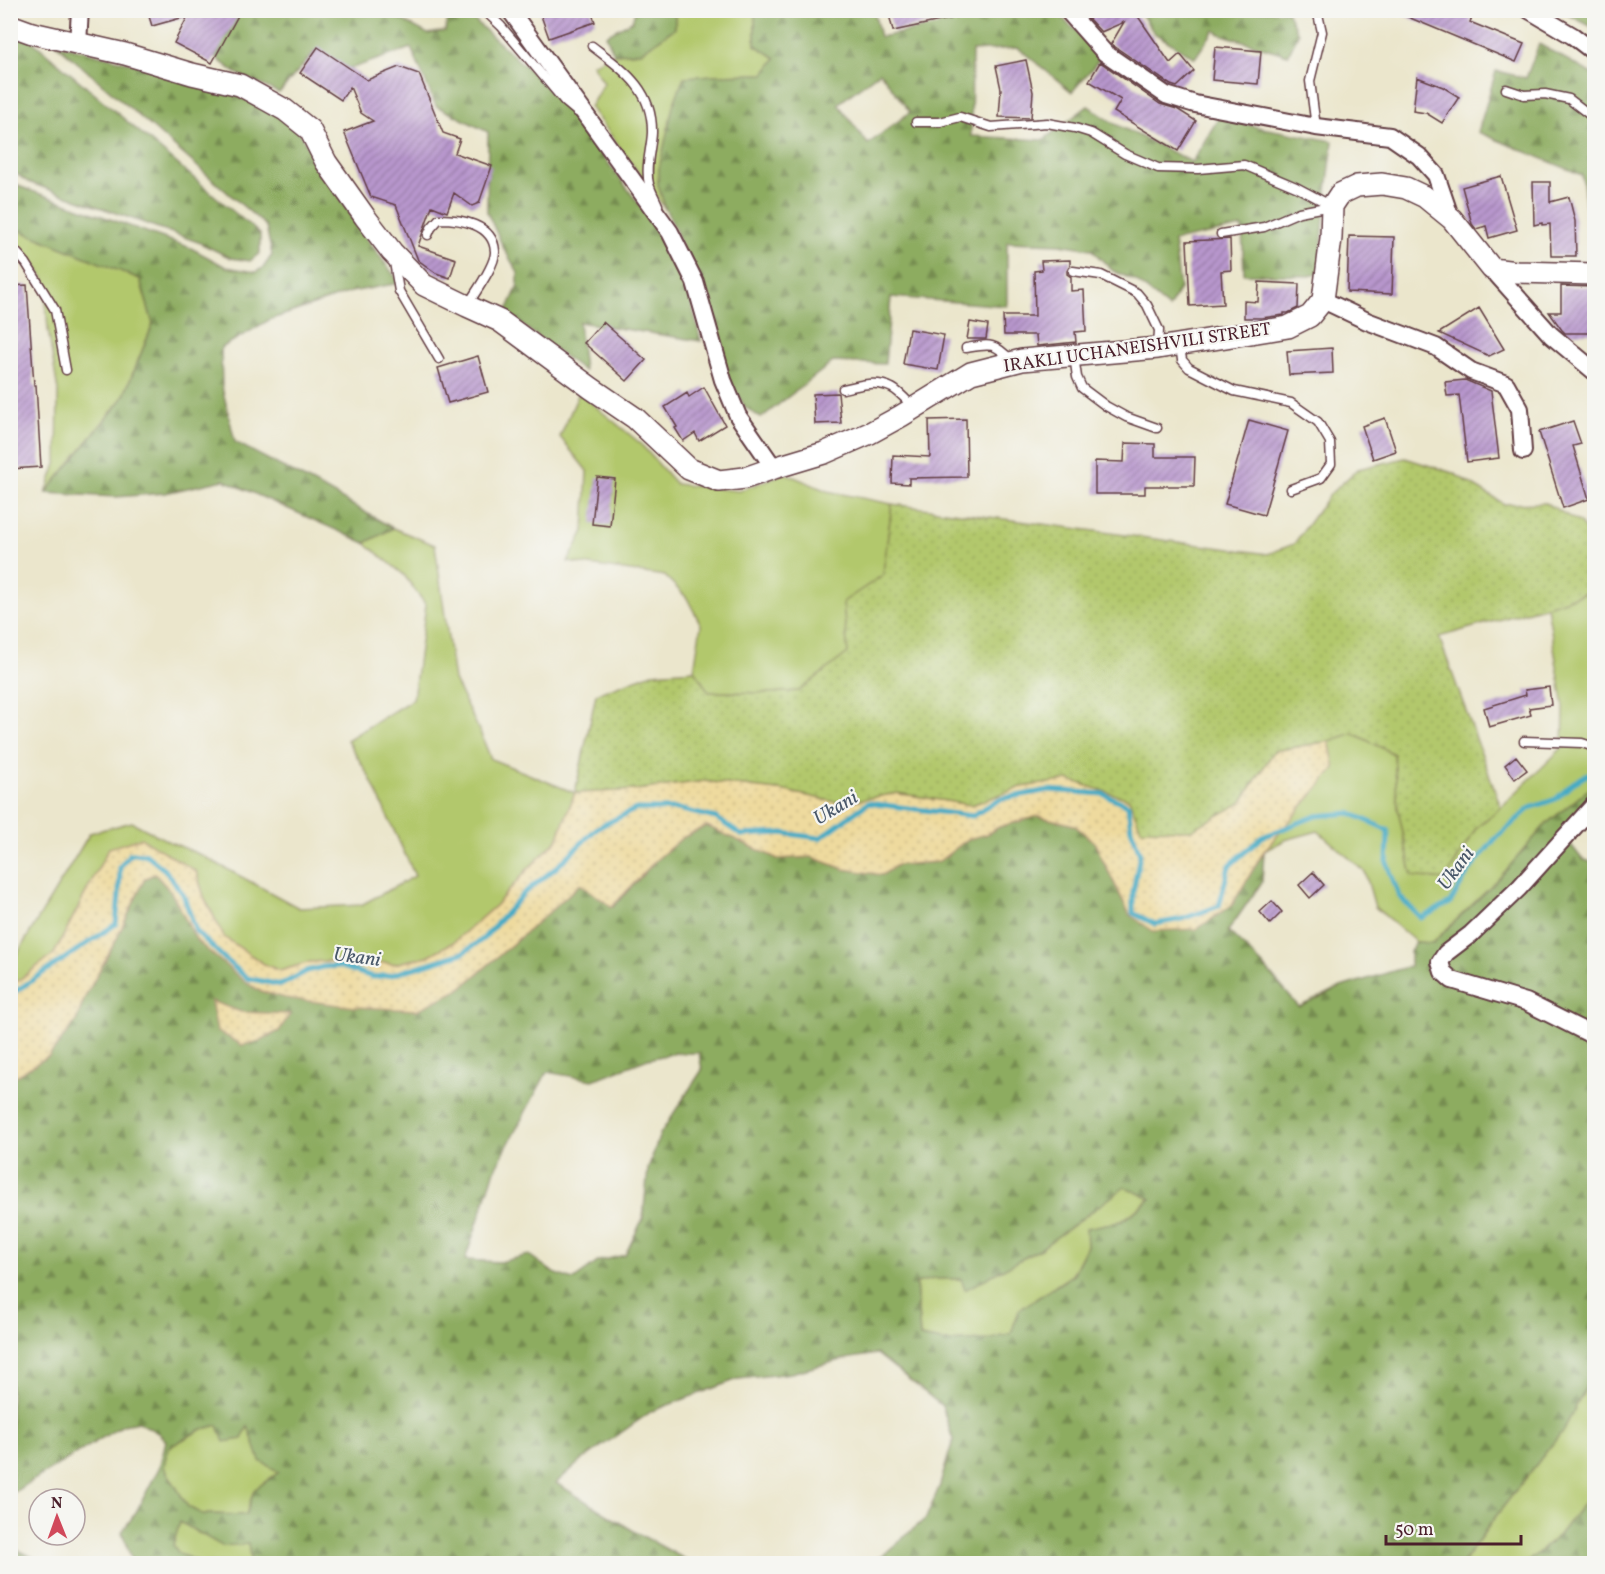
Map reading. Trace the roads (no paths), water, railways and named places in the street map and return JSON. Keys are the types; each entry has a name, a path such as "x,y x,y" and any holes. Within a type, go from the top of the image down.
{"street":[{"path":"78,43 80,10"},
{"path":"510,10 670,232 695,282 723,380 738,416 774,468"},
{"path":"1529,10 1573,36 1594,52"},
{"path":"1063,11 1105,53 1166,95 1195,104 1316,127 1390,136 1419,156 1436,175 1452,219"},
{"name":"IRAKLI UCHANEISHVILI STREET","path":"10,25 32,33 125,54 192,74 240,85 285,110 310,130 326,162 393,252 424,285 500,321 635,418 689,469 719,481 745,478 824,453 870,433 971,373 1013,362 1158,348 1288,327 1310,316 1323,300"},
{"path":"1523,451 1520,409 1506,384 1471,371 1436,347 1367,321 1323,300 1331,238 1332,206 1340,194 1357,186 1382,184 1406,188 1425,197 1452,219 1481,257 1551,335 1594,371"},
{"path":"1492,268 1516,272 1594,274"},
{"path":"1594,805 1519,888 1471,934 1446,953 1440,962 1443,972 1452,980 1526,1002 1594,1036"}],"lane":[{"path":"484,10 501,26 565,102 594,126"},
{"path":"1316,127 1310,81 1322,32 1317,10"},
{"path":"592,46 622,70 642,91 651,119 649,183 670,232"},
{"path":"1506,89 1524,95 1545,94 1569,99 1594,118"},
{"path":"916,122 940,122 960,117 991,127 1047,123 1076,128 1091,133 1125,154 1158,168 1198,169 1244,165 1296,187 1332,206"},
{"path":"1221,234 1264,227 1299,212 1332,206"},
{"path":"428,235 439,219 453,219 472,223 489,235 495,252 493,261 466,306"},
{"path":"10,245 26,263 55,310 66,370"},
{"path":"393,252 399,291 439,359"},
{"path":"1073,271 1101,275 1137,293 1147,305 1159,330 1158,348"},
{"path":"966,348 985,345 999,348 1013,362"},
{"path":"1179,345 1182,360 1189,368 1234,391 1291,403 1318,422 1330,442 1331,464 1321,478 1291,489"},
{"path":"1074,356 1077,377 1083,388 1106,406 1126,417 1157,428"},
{"path":"843,389 861,384 879,384 893,388 914,408"},
{"path":"1524,741 1582,743 1594,747"}],"waterway":[{"name":"Ukani","path":"10,995 116,924 120,867 130,854 145,854 165,870 183,894 196,931 225,959 247,978 281,985 307,971 323,967 339,966 373,977 391,975 463,953 483,939 524,893 557,867 597,828 636,809 678,809 716,818 741,835 782,833 820,838 868,803 972,816 1000,799 1049,790 1103,794 1128,805 1131,829 1140,854 1133,892 1133,913 1155,924 1182,919 1219,906 1229,866 1262,837 1316,816 1350,813 1388,830 1387,863 1399,896 1421,918 1450,903 1469,871 1495,839 1530,808 1556,799 1573,783 1594,772"}]}
